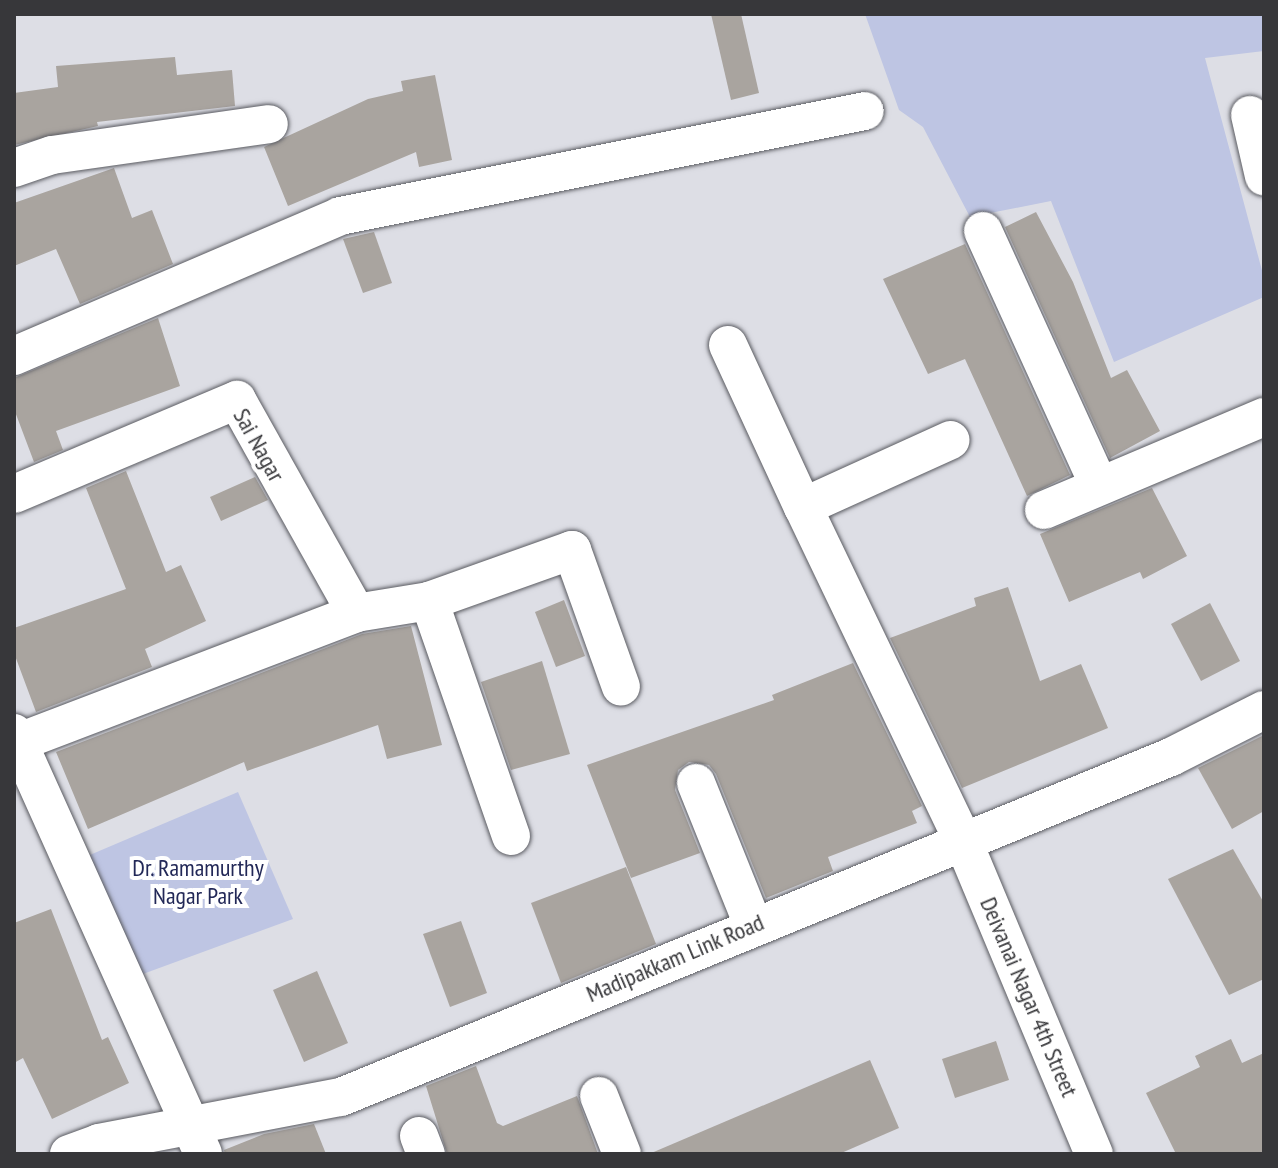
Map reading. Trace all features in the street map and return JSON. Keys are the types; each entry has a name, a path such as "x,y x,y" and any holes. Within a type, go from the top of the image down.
{"street":[{"path":"14,356 340,216 865,111"},
{"path":"1250,115 1264,176"},
{"path":"14,168 52,155 269,124"},
{"path":"983,231 1099,486"},
{"name":"Deivanai Nagar 4th Street","path":"728,345 963,841 1094,1154"},
{"name":"Sai Nagar","path":"14,494 237,400 356,613"},
{"path":"1044,510 1264,417"},
{"path":"803,507 951,440"},
{"path":"197,1140 16,737 356,613 429,601 572,550 621,687"},
{"path":"429,601 511,836"},
{"name":"Madipakkam Link Road","path":"69,1154 99,1143 197,1140 341,1097 753,925 1171,757 1264,710"},
{"path":"696,783 753,925"},
{"path":"599,1096 622,1154"}],"green space":[{"path":"865,14 1264,14 1264,51 1205,58 1264,278 1264,297 1114,362 1051,201 970,217 923,127 899,110"},
{"name":"Dr. Ramamurthy Nagar Park","path":"238,792 293,919 132,978 78,860"}],"building":[{"path":"711,14 741,14 759,93 731,100"},
{"path":"175,57 177,75 232,70 235,106 97,122 98,126 14,145 14,93 58,87 56,66"},
{"path":"435,75 452,160 419,167 416,152 288,206 264,147 368,99 403,91 401,81"},
{"path":"114,168 132,218 152,210 173,264 80,304 56,249 14,266 14,203"},
{"path":"1036,212 1073,282 1111,378 1127,370 1160,431 1110,458 1005,227"},
{"path":"374,232 392,283 363,293 343,239"},
{"path":"965,244 1070,475 1027,496 965,359 928,374 883,279"},
{"path":"158,318 180,386 56,431 63,450 34,462 14,409 14,378"},
{"path":"126,471 166,572 181,565 206,621 145,649 152,667 36,712 14,653 14,628 126,589 86,488"},
{"path":"255,477 268,500 221,521 210,497"},
{"path":"1152,488 1187,556 1143,579 1140,572 1069,602 1040,534"},
{"path":"1008,587 1040,681 1081,664 1108,728 962,788 890,638 976,606 974,598"},
{"path":"564,600 585,656 556,667 535,612"},
{"path":"1210,603 1240,661 1201,681 1171,624"},
{"path":"411,626 442,745 387,759 378,725 247,771 244,762 88,829 56,752 362,634"},
{"path":"542,661 570,754 511,770 481,682"},
{"path":"853,663 922,806 912,811 917,823 828,857 833,871 766,898 716,774 709,765 689,762 678,770 675,790 700,853 631,878 587,765 774,700 772,695"},
{"path":"1264,735 1264,811 1232,829 1198,768"},
{"path":"1233,849 1264,903 1264,979 1229,995 1168,879"},
{"path":"626,867 656,944 561,983 531,903"},
{"path":"51,909 102,1040 108,1037 129,1083 52,1119 23,1058 14,1063 14,923"},
{"path":"461,921 487,993 450,1007 423,934"},
{"path":"317,971 348,1043 304,1062 273,990"},
{"path":"1231,1039 1242,1063 1264,1053 1264,1154 1176,1154 1146,1093 1200,1067 1195,1056"},
{"path":"996,1041 1009,1080 955,1098 942,1059"},
{"path":"870,1060 899,1128 839,1154 649,1154"},
{"path":"476,1066 497,1123 503,1126 577,1096 598,1154 447,1154 426,1086"},
{"path":"314,1124 326,1154 225,1154 224,1150 264,1134"}]}
